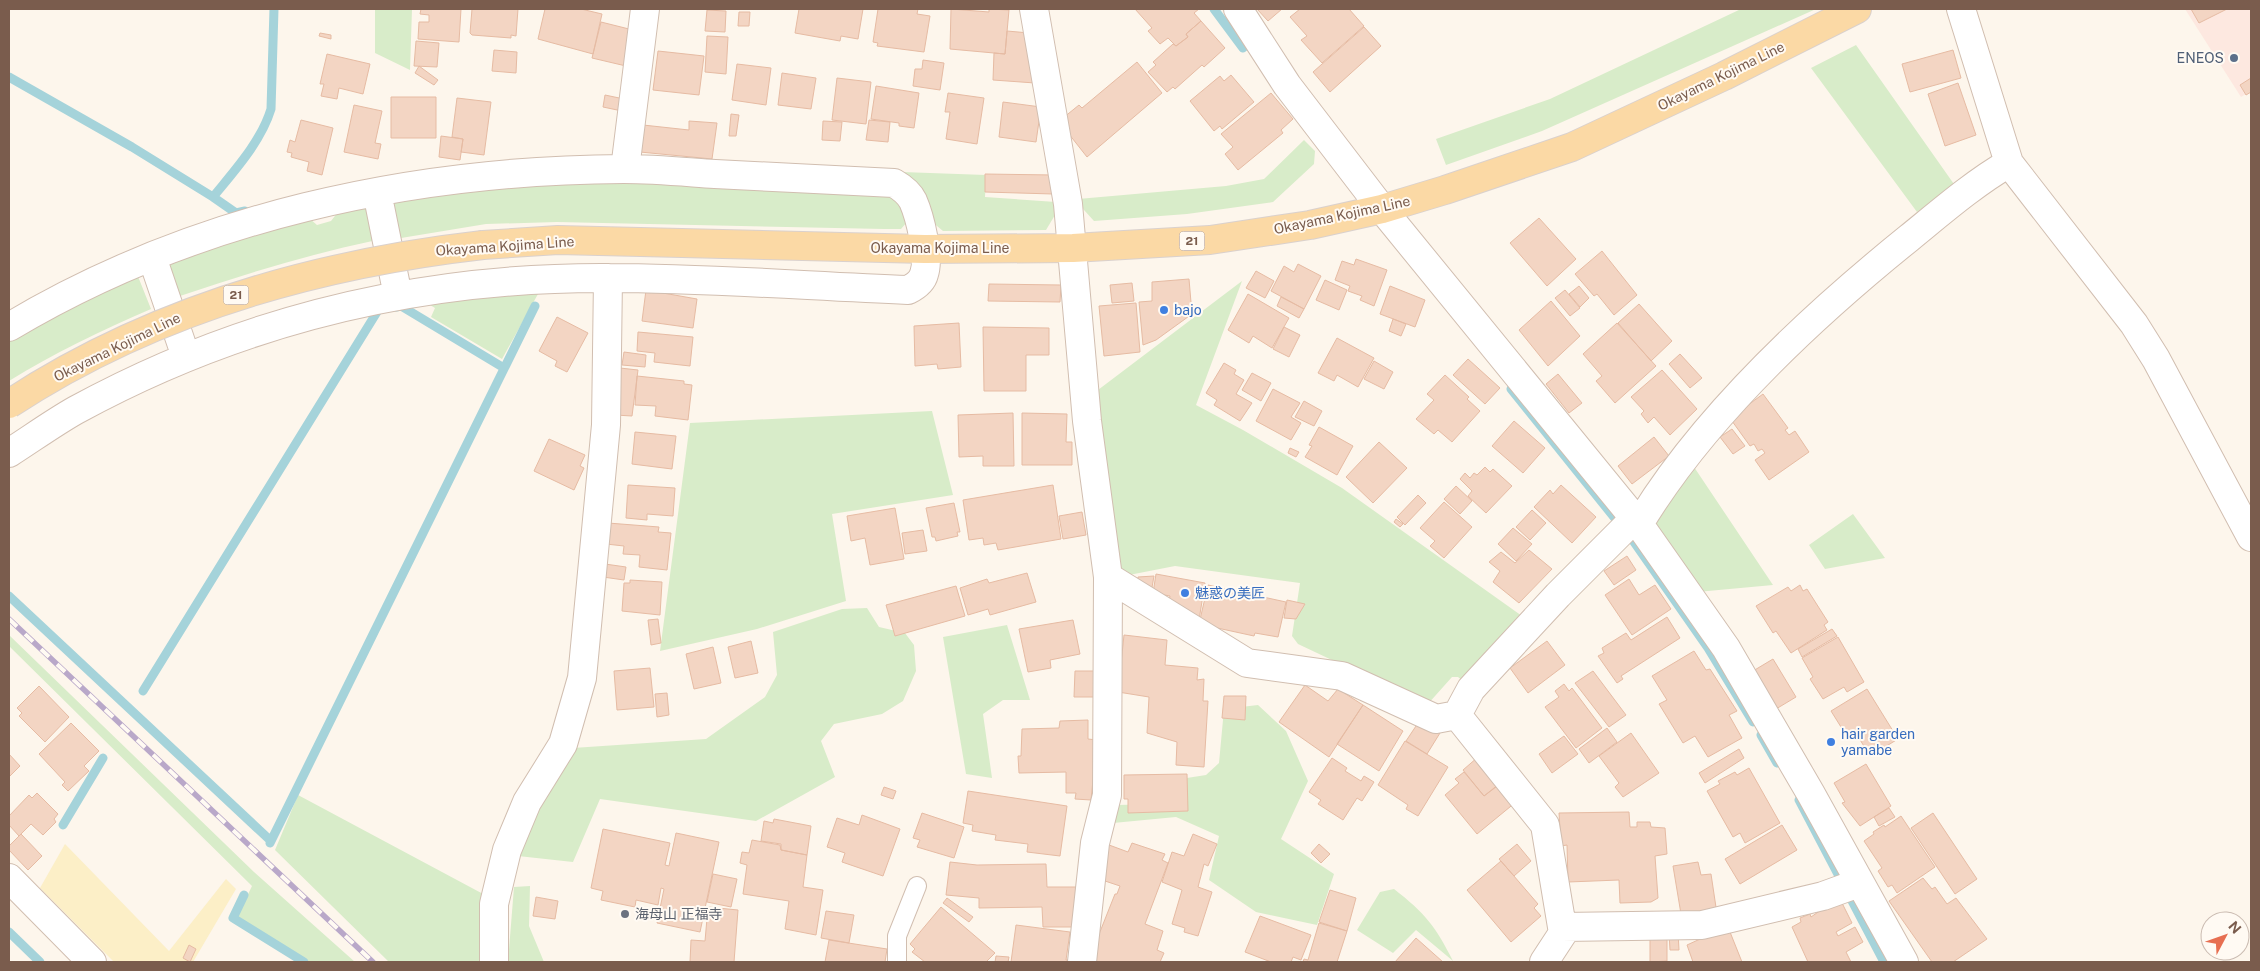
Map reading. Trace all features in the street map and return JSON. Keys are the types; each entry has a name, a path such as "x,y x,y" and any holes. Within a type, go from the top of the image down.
{"main road":[{"name":"Okayama Kojima Line","path":"9,404 68,369 120,342 224,299 332,269 424,252 483,244 558,240 925,249 1073,248 1210,240 1310,225 1382,209 1478,180 1572,147 1724,76 1857,9"}],"street":[{"path":"625,169 645,9"},
{"path":"1034,9 1068,204 1087,421 1108,577 1107,795 1095,844 1082,962"},
{"path":"1238,9 1287,85 1726,648 1811,794 1850,887 1904,962"},
{"path":"1961,9 2009,163 2138,331 2156,359 2251,537"},
{"path":"1457,715 1471,689 1558,595 1631,525 1658,494 1701,436 1830,304 1981,180 2009,163"},
{"path":"9,327 92,283 152,257 241,224 296,209 378,192 535,172 625,169 894,183 904,189 913,201 925,249 924,274 917,285 908,290 608,278 532,280 452,288 327,310 269,326 186,357 75,411 9,453"},
{"path":"378,192 398,296"},
{"path":"152,257 186,357"},
{"path":"494,962 494,904 507,850 527,802 563,744 582,678 606,425 608,278"},
{"path":"1108,577 1248,663 1342,676 1436,719 1457,715"},
{"path":"1457,715 1545,825 1562,933 1544,962"},
{"path":"9,878 92,962"},
{"path":"1562,926 1702,925 1850,887"}],"lane":[{"path":"897,962 897,936 917,886"}],"shaded area":[{"name":"ENEOS","path":"2185,9 2251,9 2251,91 2241,97"}],"green space":[{"path":"375,9 412,9 410,70 375,53"},
{"path":"1741,9 1816,9 1542,131 1446,165 1436,139 1550,99"},
{"path":"1856,45 1956,187 1925,214 1921,209 1917,212 1811,68"},
{"path":"1304,140 1315,151 1314,164 1273,202 1187,214 1094,221 1084,210 1078,199 1226,186 1264,179"},
{"path":"902,172 986,175 985,197 1056,202 1055,215 1046,230 943,231 931,221 920,192"},
{"path":"652,181 891,193 901,199 907,222 901,229 557,222 486,224 395,239 386,200 482,187"},
{"path":"370,200 377,240 278,265 180,296 169,263 303,213 317,225 331,221 342,207"},
{"path":"137,274 151,309 78,342 9,381 9,339"},
{"path":"1242,281 1196,405 1342,488 1522,616 1464,682 1458,677 1452,677 1427,705 1298,644 1292,636 1300,583 1175,566 1129,575 1120,568 1094,393"},
{"path":"520,290 538,294 502,359 431,317 435,308 422,300"},
{"path":"932,411 953,495 832,514 846,601 757,629 660,651 690,423"},
{"path":"1690,461 1773,585 1697,592 1654,522"},
{"path":"1853,514 1885,558 1825,569 1809,545"},
{"path":"867,608 879,627 905,633 914,645 916,671 903,701 882,714 834,724 821,741 835,777 756,821 600,799 573,862 518,856 537,811 573,748 706,739 765,697 777,675 773,632 842,609"},
{"path":"1007,625 1030,700 1003,700 983,714 992,778 966,774 943,637"},
{"path":"9,635 254,872 355,962 308,962 237,917 252,886 9,646"},
{"path":"1258,705 1286,731 1308,781 1281,839 1334,874 1317,925 1256,912 1209,880 1219,836 1176,817 1113,823 1115,805 1170,804 1174,780 1206,775 1219,763 1224,709"},
{"path":"298,795 485,895 484,962 389,962 275,850"},
{"path":"530,886 529,926 544,962 508,962 514,887"},
{"path":"1394,889 1429,921 1453,961 1416,930 1393,953 1357,930 1380,892"}],"sand":[{"path":"65,844 169,951 226,879 236,889 193,962 114,962 40,888"}],"building":[{"path":"421,9 461,9 459,42 418,39 419,22 429,22 429,15 420,14"},
{"path":"472,9 518,9 516,36 511,35 511,38 472,35 470,33"},
{"path":"545,9 581,9 602,14 593,54 538,39"},
{"path":"799,9 863,9 858,39 841,36 840,41 795,33"},
{"path":"878,9 918,9 917,14 930,16 924,52 877,46 878,43 873,42"},
{"path":"951,9 989,12 989,9 1009,10 1005,54 950,49"},
{"path":"1135,9 1199,9 1194,13 1201,21 1186,34 1188,37 1176,46 1168,38 1160,44 1148,31 1152,28"},
{"path":"1257,9 1282,9 1268,21"},
{"path":"1300,9 1349,9 1364,26 1322,63 1301,40 1307,36 1290,17"},
{"path":"2191,9 2227,9 2199,23"},
{"path":"707,10 726,11 725,32 705,31"},
{"path":"739,12 750,12 749,26 738,26"},
{"path":"1201,21 1225,48 1175,89 1173,87 1167,92 1148,72 1156,65 1153,62 1173,44 1176,46 1188,37 1186,34"},
{"path":"601,22 633,30 626,66 592,58"},
{"path":"1364,27 1381,46 1330,92 1313,72"},
{"path":"1007,31 1029,33 1035,83 993,80 994,53 1005,54"},
{"path":"320,33 331,35 331,39 319,36"},
{"path":"707,36 728,37 726,74 705,72"},
{"path":"416,41 439,43 437,67 414,66"},
{"path":"494,50 517,52 516,73 492,71"},
{"path":"1953,50 1961,78 1910,92 1902,64"},
{"path":"658,51 704,56 699,95 653,90"},
{"path":"327,54 370,64 363,94 339,88 337,99 321,96 324,84 320,84"},
{"path":"923,60 944,63 940,90 913,86 915,69 922,69"},
{"path":"1137,62 1162,93 1087,157 1065,129 1069,126 1063,118 1079,105 1082,108"},
{"path":"737,64 771,68 766,105 732,100"},
{"path":"419,66 438,80 434,85 415,73"},
{"path":"782,73 816,78 811,109 778,105"},
{"path":"1231,75 1254,102 1222,129 1220,126 1214,131 1190,101 1220,76 1224,81"},
{"path":"837,78 871,82 866,124 832,120"},
{"path":"2251,78 2251,92 2246,95 2240,85"},
{"path":"1958,83 1976,135 1945,146 1928,94"},
{"path":"876,86 919,93 914,128 899,126 899,123 871,119"},
{"path":"948,93 984,98 977,144 946,139 950,112 945,112"},
{"path":"1271,93 1293,119 1281,130 1283,133 1238,170 1225,154 1233,147 1221,134"},
{"path":"605,95 624,99 622,111 603,107"},
{"path":"391,97 436,97 436,138 391,138"},
{"path":"457,98 491,102 484,155 461,152 463,139 452,137"},
{"path":"1003,102 1041,107 1036,142 999,137"},
{"path":"354,105 382,111 375,143 381,144 378,159 344,152"},
{"path":"731,114 739,115 736,136 729,136"},
{"path":"301,120 333,128 322,175 307,171 309,162 291,157 292,153 287,152 290,140 295,142"},
{"path":"869,120 890,122 888,142 866,140"},
{"path":"689,121 717,123 712,159 640,152 643,125 689,130"},
{"path":"823,121 842,122 840,141 822,140"},
{"path":"441,136 463,139 460,160 439,157"},
{"path":"985,174 1053,175 1053,194 985,192"},
{"path":"1539,218 1576,259 1547,286 1510,243"},
{"path":"1602,251 1637,295 1614,315 1597,294 1594,296 1575,274"},
{"path":"1356,259 1387,270 1374,306 1360,300 1362,296 1348,291 1350,286 1335,280 1342,261 1354,265"},
{"path":"1298,264 1321,276 1304,309 1271,291 1284,266 1294,272"},
{"path":"1256,271 1274,281 1265,298 1246,288"},
{"path":"1189,279 1192,314 1156,340 1143,345 1139,302 1152,301 1152,282"},
{"path":"1325,280 1347,290 1339,310 1316,300"},
{"path":"1132,283 1134,301 1112,303 1110,285"},
{"path":"989,284 1061,285 1060,302 988,301"},
{"path":"1390,286 1425,300 1415,327 1380,314"},
{"path":"1579,286 1589,298 1580,307 1569,294"},
{"path":"646,290 697,299 693,328 642,321"},
{"path":"1565,290 1580,308 1570,316 1555,298"},
{"path":"1248,294 1289,318 1272,348 1253,336 1249,343 1228,330"},
{"path":"1281,297 1304,309 1299,318 1277,306"},
{"path":"1551,301 1580,336 1548,366 1519,330"},
{"path":"1136,303 1140,352 1104,356 1099,306"},
{"path":"1639,304 1672,341 1651,361 1618,323"},
{"path":"557,317 588,333 567,372 555,366 557,361 539,351"},
{"path":"1393,319 1406,324 1401,336 1389,331"},
{"path":"959,323 961,367 938,369 937,364 915,366 914,326"},
{"path":"1617,323 1656,366 1615,403 1596,381 1602,376 1583,354"},
{"path":"983,327 1049,328 1049,355 1026,355 1026,391 984,391"},
{"path":"1284,327 1300,335 1289,357 1273,349"},
{"path":"638,332 693,337 690,366 654,362 655,353 637,351"},
{"path":"1337,338 1374,358 1358,387 1337,375 1334,381 1318,373"},
{"path":"624,352 646,355 645,367 622,365"},
{"path":"1680,354 1702,378 1690,388 1669,364"},
{"path":"1468,359 1500,388 1485,404 1453,375"},
{"path":"1374,361 1393,372 1384,389 1364,379"},
{"path":"1224,363 1236,370 1234,374 1244,380 1236,394 1252,403 1240,421 1214,405 1217,400 1206,393"},
{"path":"620,368 638,370 632,416 615,415"},
{"path":"1662,370 1697,409 1670,435 1654,417 1648,423 1641,414 1644,411 1631,397"},
{"path":"1252,373 1271,383 1261,401 1242,390"},
{"path":"1558,374 1582,403 1569,413 1546,384"},
{"path":"1445,375 1469,397 1467,399 1480,411 1452,442 1438,430 1434,434 1416,419 1434,400 1427,394"},
{"path":"637,376 684,381 684,384 692,385 688,420 655,416 656,406 635,405"},
{"path":"1273,389 1300,403 1291,417 1301,423 1291,440 1256,421"},
{"path":"1763,394 1788,428 1785,430 1789,435 1795,431 1809,452 1769,480 1755,460 1765,453 1762,449 1758,451 1754,444 1750,446 1732,421 1733,416"},
{"path":"1304,401 1322,411 1314,426 1295,417"},
{"path":"1013,413 1014,466 983,466 983,456 959,457 958,415"},
{"path":"1022,413 1067,414 1066,442 1072,442 1072,465 1022,465"},
{"path":"1514,421 1545,448 1523,473 1492,446"},
{"path":"1319,427 1353,446 1337,475 1305,457 1312,446 1309,445"},
{"path":"1732,429 1745,446 1733,454 1720,437"},
{"path":"635,432 676,436 672,469 632,464"},
{"path":"1654,437 1669,456 1632,484 1618,466"},
{"path":"549,439 585,455 580,466 584,468 574,490 534,471"},
{"path":"1379,442 1407,468 1373,503 1346,477"},
{"path":"1290,448 1299,452 1296,457 1288,453"},
{"path":"1485,467 1490,472 1493,469 1512,486 1486,513 1468,496 1472,491 1460,479 1465,473 1470,478 1474,473 1477,475"},
{"path":"628,485 675,488 673,516 647,514 647,520 626,518"},
{"path":"1053,485 1061,539 998,550 996,543 984,545 983,538 969,540 963,500"},
{"path":"1561,485 1596,517 1572,543 1534,507 1550,490 1553,494"},
{"path":"1456,486 1472,501 1460,514 1444,499"},
{"path":"1418,495 1426,503 1405,525 1397,517"},
{"path":"1444,502 1472,527 1444,558 1430,546 1435,541 1420,528"},
{"path":"954,503 960,532 957,532 958,536 936,541 935,537 932,537 926,508"},
{"path":"895,508 904,559 870,565 865,538 851,541 847,516"},
{"path":"1532,510 1546,523 1530,540 1516,527"},
{"path":"1082,512 1086,535 1063,539 1059,516"},
{"path":"1396,519 1403,524 1400,527 1394,522"},
{"path":"608,523 659,527 658,532 671,533 667,570 639,567 640,555 623,554 624,546 606,544"},
{"path":"1513,528 1532,544 1516,561 1498,544"},
{"path":"923,530 927,551 905,554 902,533"},
{"path":"1529,550 1552,569 1519,603 1493,582 1500,571 1489,562 1501,552 1515,563"},
{"path":"1627,556 1636,570 1614,585 1604,571"},
{"path":"605,564 626,567 624,580 603,577"},
{"path":"1027,573 1036,602 990,615 988,609 968,615 960,588 987,579 989,583"},
{"path":"1156,574 1205,583 1199,620 1168,606 1170,596 1153,593"},
{"path":"1154,576 1151,593 1137,584 1138,577"},
{"path":"1629,579 1639,595 1655,585 1671,609 1632,635 1605,595"},
{"path":"630,580 662,582 660,615 622,611 624,583 630,583"},
{"path":"1208,585 1286,602 1278,637 1255,633 1254,636 1199,624"},
{"path":"1800,585 1803,591 1807,589 1828,622 1824,625 1827,630 1791,653 1776,631 1773,633 1756,606 1788,587 1791,591"},
{"path":"956,586 965,616 895,636 886,605"},
{"path":"1287,600 1305,604 1296,619 1284,618"},
{"path":"1667,617 1680,638 1621,676 1623,679 1617,683 1598,656 1604,653 1602,648 1626,633 1631,640"},
{"path":"658,619 661,643 651,645 648,620"},
{"path":"1073,620 1080,654 1050,660 1051,668 1028,672 1019,629"},
{"path":"1832,629 1837,636 1802,657 1798,649"},
{"path":"1124,635 1167,640 1165,665 1198,668 1197,680 1204,679 1203,701 1208,701 1204,767 1176,765 1177,742 1147,733 1149,697 1118,692"},
{"path":"1838,637 1864,682 1847,692 1844,687 1823,699 1810,679 1813,677 1802,658"},
{"path":"751,641 758,673 735,678 728,647"},
{"path":"1547,641 1565,665 1528,693 1510,668"},
{"path":"713,647 721,683 694,689 686,654"},
{"path":"1694,651 1706,670 1710,669 1737,711 1729,715 1742,738 1708,757 1695,736 1683,743 1659,704 1667,700 1652,676"},
{"path":"1773,659 1796,697 1776,709 1753,671"},
{"path":"650,668 654,707 617,710 614,671"},
{"path":"1075,671 1096,671 1095,697 1074,697"},
{"path":"1593,671 1626,715 1609,727 1575,683"},
{"path":"1564,684 1569,691 1572,688 1602,728 1576,748 1545,707 1559,697 1555,691"},
{"path":"1305,685 1328,701 1338,689 1363,705 1329,757 1279,722"},
{"path":"39,686 69,717 45,742 19,716 22,713 17,708"},
{"path":"1867,689 1898,739 1870,756 1854,730 1846,735 1831,711"},
{"path":"667,693 669,715 657,717 655,694"},
{"path":"1224,696 1246,696 1245,720 1222,718"},
{"path":"1363,705 1403,731 1379,771 1337,744"},
{"path":"1088,720 1088,739 1097,740 1091,800 1075,799 1076,793 1066,793 1066,772 1019,773 1018,756 1021,756 1022,729 1059,728 1060,721"},
{"path":"1420,720 1440,733 1427,754 1406,741"},
{"path":"71,723 99,751 84,766 89,771 68,791 62,785 65,782 39,754"},
{"path":"1607,728 1617,742 1589,763 1579,749"},
{"path":"1631,733 1659,773 1623,797 1615,787 1619,783 1599,756"},
{"path":"1564,736 1578,754 1552,773 1539,754"},
{"path":"1405,741 1448,767 1418,816 1406,809 1408,805 1378,785"},
{"path":"1739,749 1744,758 1705,783 1699,773"},
{"path":"9,754 20,766 9,777"},
{"path":"1478,757 1499,784 1484,796 1463,770"},
{"path":"1332,758 1347,768 1345,771 1361,781 1364,776 1374,782 1362,801 1357,798 1343,820 1318,804 1321,800 1309,792"},
{"path":"1866,764 1891,806 1860,826 1842,803 1845,802 1834,783"},
{"path":"1749,768 1780,823 1745,843 1740,833 1733,837 1707,791 1720,784 1718,781 1735,772 1737,775"},
{"path":"1464,772 1484,796 1500,784 1516,802 1477,834 1445,795 1459,783 1455,779"},
{"path":"1187,774 1188,811 1128,813 1128,799 1124,799 1124,775"},
{"path":"884,787 896,791 893,799 881,795"},
{"path":"968,791 1067,806 1060,856 1027,852 1028,844 995,840 996,835 972,831 973,825 963,823"},
{"path":"37,793 58,814 54,819 56,822 43,835 31,824 19,836 9,825 9,816 29,795 32,798"},
{"path":"1889,808 1895,817 1879,826 1874,817"},
{"path":"1629,812 1630,827 1637,827 1637,822 1650,822 1651,827 1665,828 1667,854 1655,856 1658,898 1651,902 1620,903 1619,880 1568,882 1567,845 1561,846 1559,813"},
{"path":"922,813 964,827 954,858 917,847 920,840 913,838"},
{"path":"1933,813 1977,879 1955,894 1911,828"},
{"path":"862,815 900,829 883,876 842,862 845,853 827,847 837,818 859,825"},
{"path":"1901,816 1935,867 1897,893 1892,885 1888,887 1878,871 1882,868 1864,841 1874,834 1873,832 1884,825 1885,827"},
{"path":"774,819 811,826 807,855 781,850 781,844 761,841 764,821 773,823"},
{"path":"1782,825 1797,850 1740,884 1725,859"},
{"path":"603,829 670,843 665,865 669,866 676,833 719,842 700,932 657,923 664,889 661,888 658,905 636,900 635,907 601,900 603,891 591,888"},
{"path":"21,834 42,856 28,870 9,850 9,846"},
{"path":"1193,834 1217,844 1208,866 1204,864 1198,887 1212,892 1198,936 1184,932 1185,928 1172,924 1182,890 1162,882 1172,852 1184,856"},
{"path":"752,840 780,845 781,850 807,855 803,887 823,890 816,935 785,929 789,901 743,894 747,865 740,863 742,852 749,853"},
{"path":"1101,842 1128,852 1132,843 1165,854 1162,860 1168,863 1145,924 1163,931 1157,950 1164,953 1160,962 1088,962 1115,894 1117,894 1120,886 1096,878"},
{"path":"1319,844 1330,854 1321,863 1311,853"},
{"path":"1517,844 1531,861 1514,876 1499,859"},
{"path":"1501,861 1538,904 1534,908 1541,916 1511,942 1467,890"},
{"path":"950,862 977,865 1046,864 1047,887 1076,887 1077,927 1043,927 1042,907 979,908 979,898 946,895"},
{"path":"1698,862 1701,875 1711,874 1717,914 1681,914 1673,866"},
{"path":"713,874 737,879 731,907 707,902"},
{"path":"1923,878 1932,889 1935,887 1947,904 1956,898 1987,939 1953,962 1932,962 1889,901"},
{"path":"1330,890 1356,898 1347,931 1319,922"},
{"path":"536,897 558,901 555,919 533,916"},
{"path":"947,898 973,917 969,922 943,903"},
{"path":"1841,901 1852,923 1836,932 1838,936 1855,927 1863,942 1846,952 1851,962 1808,962 1792,927 1801,922 1800,918 1810,914 1811,917"},
{"path":"708,907 738,910 734,962 690,962 691,940 705,941"},
{"path":"941,907 995,953 986,962 925,962 912,952 915,949 910,944"},
{"path":"826,911 854,915 849,943 821,938"},
{"path":"1260,916 1311,935 1301,960 1293,957 1291,962 1271,962 1245,952"},
{"path":"1319,923 1347,931 1337,962 1303,962 1304,959 1308,960"},
{"path":"1016,925 1070,932 1066,960 1071,960 1071,962 1011,962"},
{"path":"1722,929 1724,934 1730,932 1742,962 1693,962 1687,945"},
{"path":"1678,932 1679,950 1670,950 1669,933"},
{"path":"1650,934 1667,934 1667,961 1650,962"},
{"path":"1416,938 1443,962 1395,962"},
{"path":"829,940 887,949 885,962 825,962"},
{"path":"189,945 196,949 190,962 183,958"},
{"path":"996,956 1009,957 1008,962 995,962"}],"waterway":[{"path":"9,77 132,147 213,197 254,144 271,109 274,9"},
{"path":"1214,9 1243,48"},
{"path":"213,197 236,213 245,211"},
{"path":"396,307 401,306 504,368"},
{"path":"271,841 535,306"},
{"path":"143,691 377,312"},
{"path":"1511,389 1634,542 1708,648 1753,722"},
{"path":"9,596 271,841 270,843"},
{"path":"1761,735 1777,763"},
{"path":"63,825 103,758"},
{"path":"1799,800 1884,962"},
{"path":"244,895 233,918 304,962"},
{"path":"9,932 40,962"}],"railway":[{"path":"9,619 373,962"}],"place":[{"name":"ENEOS","path":"2234,58"},
{"name":"bajo","path":"1164,310"},
{"name":"魅惑の美匠","path":"1185,593"},
{"name":"hair garden yamabe","path":"1831,742"},
{"name":"海母山 正福寺","path":"625,914"}]}
